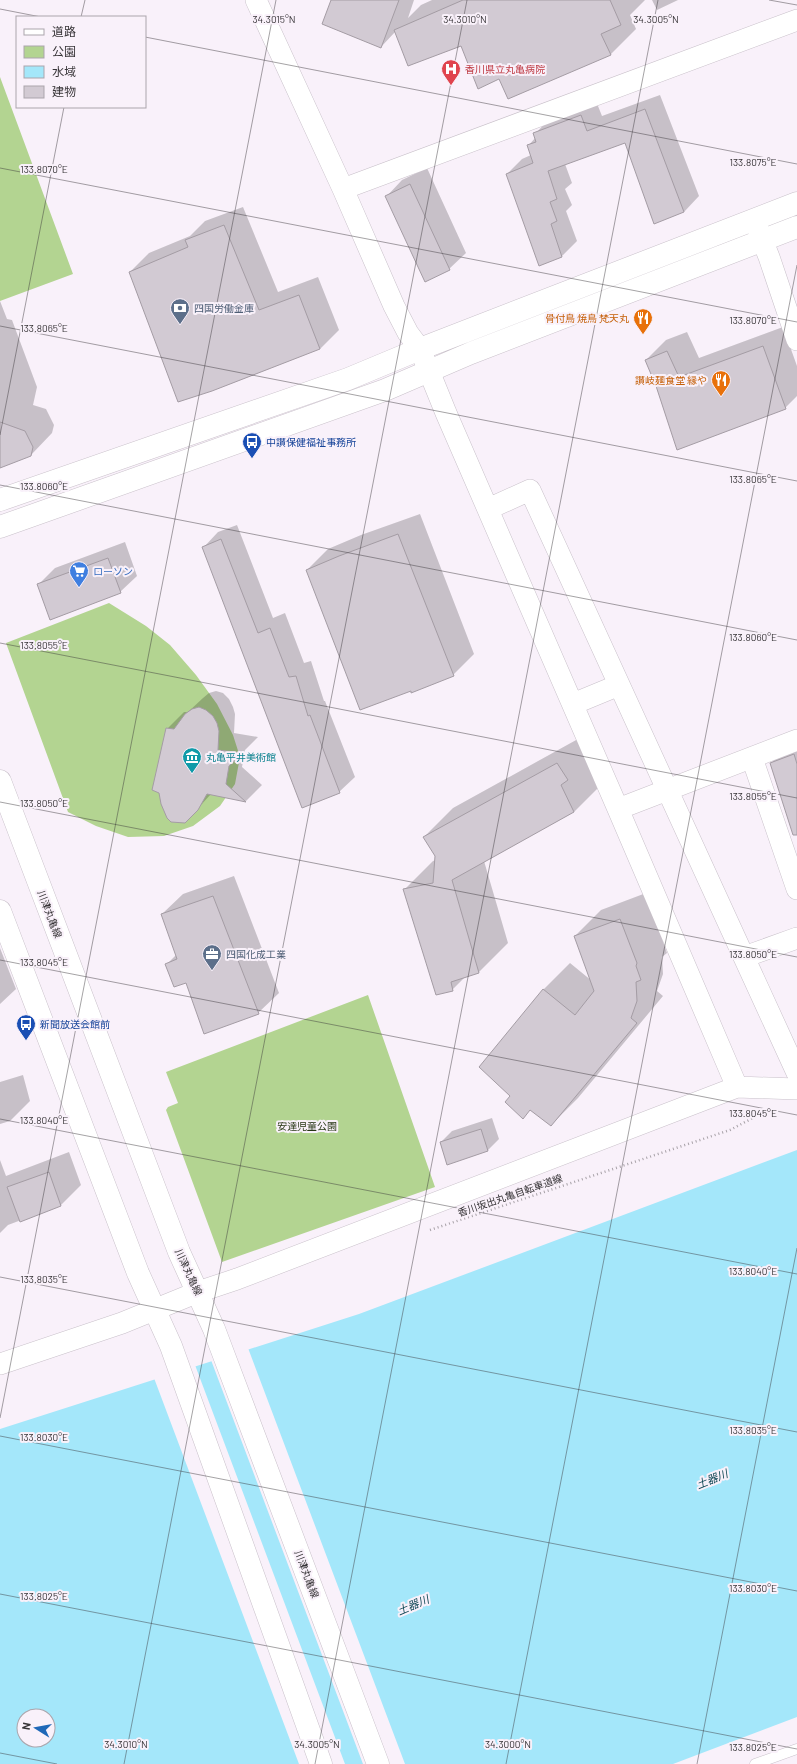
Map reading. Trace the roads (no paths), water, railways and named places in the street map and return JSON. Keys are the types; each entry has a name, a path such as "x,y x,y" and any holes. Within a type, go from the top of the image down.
{"main road":[{"path":"0,500 340,382 420,349 797,203"},
{"path":"0,527 385,390 429,370 797,227"},
{"name":"川津丸亀線","path":"0,781 174,1238 214,1329 378,1764"},
{"path":"0,910 138,1273 171,1346 321,1764"}],"street":[{"path":"256,0 344,189 394,306 408,333 420,349 446,413 573,704 737,1087"},
{"path":"344,189 797,20"},
{"path":"754,219 797,340"},
{"path":"488,509 530,490 797,1073"},
{"path":"573,704 619,685"},
{"path":"618,809 797,740"},
{"path":"752,758 797,889"},
{"path":"744,957 797,938"},
{"path":"0,1364 155,1310 198,1292 245,1276 737,1087 797,1089"}],"lane":[{"path":"755,1764 797,1749"}],"water":[{"name":"土器川","path":"797,1150 797,1717 673,1764 0,1764 0,1429 359,1314"}],"place":[{"name":"香川県立丸亀病院","path":"451,86"},
{"name":"四国労働金庫","path":"180,325"},
{"name":"骨付鳥 焼鳥 梵天丸","path":"643,335"},
{"name":"讃岐麺食堂 縁や","path":"721,397"},
{"name":"中讃保健福祉事務所","path":"252,459"},
{"name":"ローソン","path":"79,588"},
{"name":"丸亀平井美術館","path":"192,774"},
{"name":"四国化成工業","path":"212,971"},
{"name":"新聞放送会館前","path":"26,1041"}],"park label":[{"name":"安達児童公園","path":"307,1126"}]}
